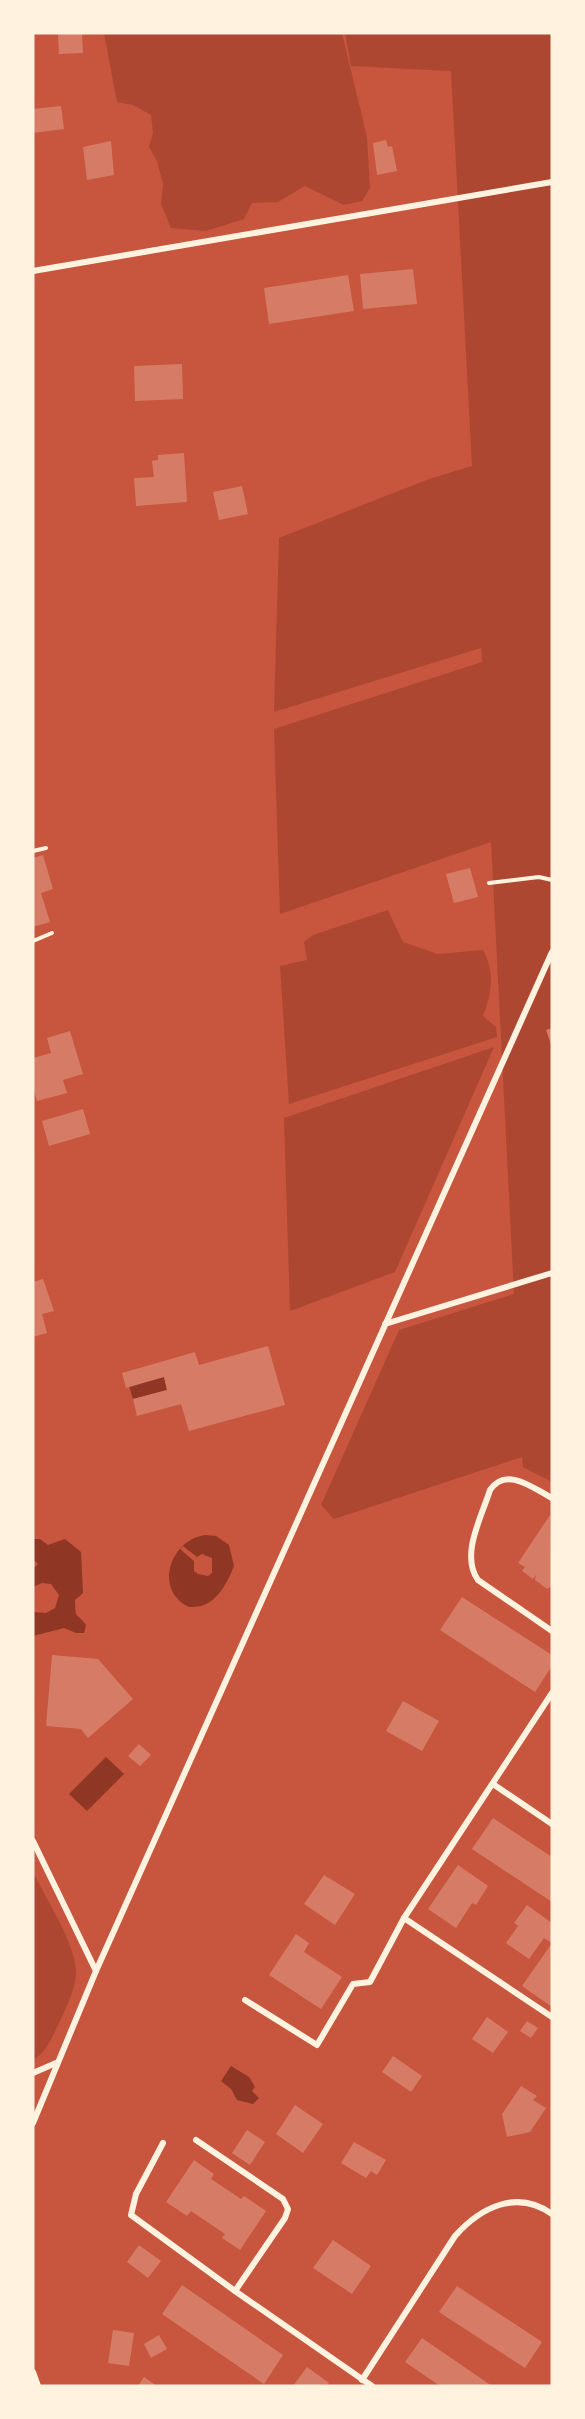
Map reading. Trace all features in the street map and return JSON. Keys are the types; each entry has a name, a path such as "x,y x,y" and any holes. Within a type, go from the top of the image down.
{"street":[{"path":"33,271 552,182"},
{"path":"33,2123 96,1971 385,1323 550,964 552,952"},
{"path":"385,1323 552,1273"},
{"path":"552,1498 518,1480 508,1479 497,1482 490,1490 471,1555 472,1568 478,1580 552,1631"},
{"path":"245,2000 317,2045 353,1984 370,1982 404,1918 552,1693"},
{"path":"493,1785 552,1824"},
{"path":"33,1841 96,1971"},
{"path":"404,1918 552,2017"},
{"path":"33,2073 56,2063"},
{"path":"196,2140 283,2199 288,2208 285,2218 235,2291"},
{"path":"163,2143 136,2194 131,2215 235,2291 372,2386"},
{"path":"362,2380 455,2236 465,2226 488,2209 511,2202 532,2203 552,2214"},
{"path":"33,2372 38,2386"}],"lane":[{"path":"33,851 46,848"},
{"path":"489,883 539,877 552,880"},
{"path":"33,941 52,933"}],"shaded area":[{"path":"104,33 342,33 367,137 370,188 362,201 344,205 305,186 278,202 252,203 244,219 206,231 171,228 161,204 163,184 157,161 149,147 153,133 151,115 133,105 117,102"},
{"path":"345,33 552,33 552,1482 523,1467 522,1457 334,1519 321,1505 399,1330 514,1294 491,842 280,914 274,729 482,662 481,648 274,712 279,538 429,479 472,466 451,71 351,66"},
{"path":"388,910 403,942 438,954 483,950 491,974 491,983 483,1016 496,1027 497,1037 289,1104 280,966 307,960 304,942 313,935"},
{"path":"494,1047 395,1272 290,1311 284,1118"},
{"path":"164,1377 167,1390 133,1399 129,1386"},
{"path":"206,1535 216,1536 229,1545 234,1566 218,1595 198,1607 189,1607 178,1599 171,1589 170,1566 175,1555 183,1546 193,1539"},
{"path":"33,1539 40,1539 48,1545 65,1539 81,1552 83,1593 75,1600 76,1614 86,1625 84,1633 76,1633 64,1628 33,1636 33,1612 46,1613 55,1608 59,1595 51,1584 42,1583 33,1587 33,1569 38,1564 33,1559"},
{"path":"106,1757 124,1774 87,1811 69,1794"},
{"path":"33,1872 65,1933 74,1959 76,1977 68,2004 51,2039 46,2048 33,2060"},
{"path":"231,2066 249,2077 255,2087 252,2091 259,2098 253,2104 237,2100 231,2089 221,2081"}],"pier":[{"path":"183,1546 197,1557 202,1554 212,1558 212,1573 208,1576 194,1571 194,1561 180,1549"}],"building":[{"path":"58,33 82,33 83,53 59,54"},
{"path":"61,106 64,129 33,133 33,109"},
{"path":"386,140 388,147 392,146 397,171 377,175 373,143"},
{"path":"111,141 114,175 87,180 83,147"},
{"path":"413,269 417,304 363,309 360,274"},
{"path":"348,275 354,311 269,324 264,288"},
{"path":"182,364 183,399 135,401 134,366"},
{"path":"184,453 187,502 136,506 134,478 154,477 152,461 158,460 158,455"},
{"path":"242,486 248,514 219,520 213,492"},
{"path":"43,855 53,889 41,893 50,922 33,927 33,858"},
{"path":"470,868 478,897 454,903 446,874"},
{"path":"552,1028 552,1047 546,1030"},
{"path":"70,1031 83,1074 63,1080 67,1093 37,1101 33,1087 33,1058 51,1053 47,1038"},
{"path":"83,1109 90,1134 49,1146 42,1121"},
{"path":"43,1279 54,1311 42,1314 47,1333 33,1337 33,1282"},
{"path":"268,1346 285,1405 189,1431 181,1404 137,1416 133,1399 167,1390 164,1377 126,1388 122,1373 195,1352 199,1365"},
{"path":"550,1515 552,1586 547,1589 535,1580 536,1575 533,1579 522,1571 525,1567 518,1563"},
{"path":"462,1597 552,1655 552,1666 535,1692 440,1630"},
{"path":"52,1655 98,1659 133,1699 88,1738 81,1729 46,1726"},
{"path":"403,1701 439,1721 422,1751 386,1731"},
{"path":"139,1744 151,1755 140,1766 128,1756"},
{"path":"493,1818 552,1857 552,1902 472,1849"},
{"path":"458,1865 488,1886 476,1905 472,1903 456,1928 428,1909"},
{"path":"324,1875 355,1894 335,1925 304,1904"},
{"path":"527,1905 552,1923 552,1940 550,1942 544,1938 529,1959 506,1943 518,1926 514,1923"},
{"path":"296,1934 309,1943 304,1952 342,1977 321,2009 269,1975"},
{"path":"552,1943 552,2007 522,1986"},
{"path":"487,2017 508,2032 493,2053 472,2039"},
{"path":"527,2021 538,2028 531,2038 520,2031"},
{"path":"393,2056 422,2076 411,2092 382,2072"},
{"path":"521,2086 537,2096 533,2100 546,2108 530,2132 507,2137 502,2114"},
{"path":"295,2105 323,2124 303,2153 276,2134"},
{"path":"247,2130 265,2142 250,2165 232,2153"},
{"path":"354,2142 386,2160 377,2175 371,2171 366,2178 341,2163"},
{"path":"194,2160 214,2174 211,2179 241,2199 244,2196 266,2211 240,2250 222,2238 225,2234 191,2211 187,2216 166,2202"},
{"path":"333,2240 371,2266 352,2294 313,2268"},
{"path":"139,2245 161,2261 148,2278 127,2262"},
{"path":"182,2285 283,2355 264,2384 162,2314"},
{"path":"457,2286 542,2342 525,2368 439,2312"},
{"path":"113,2330 134,2333 129,2366 108,2363"},
{"path":"159,2335 167,2349 151,2358 144,2344"},
{"path":"422,2338 492,2386 440,2386 405,2362"},
{"path":"307,2367 329,2383 326,2386 293,2386"},
{"path":"144,2377 157,2386 138,2386"}]}
